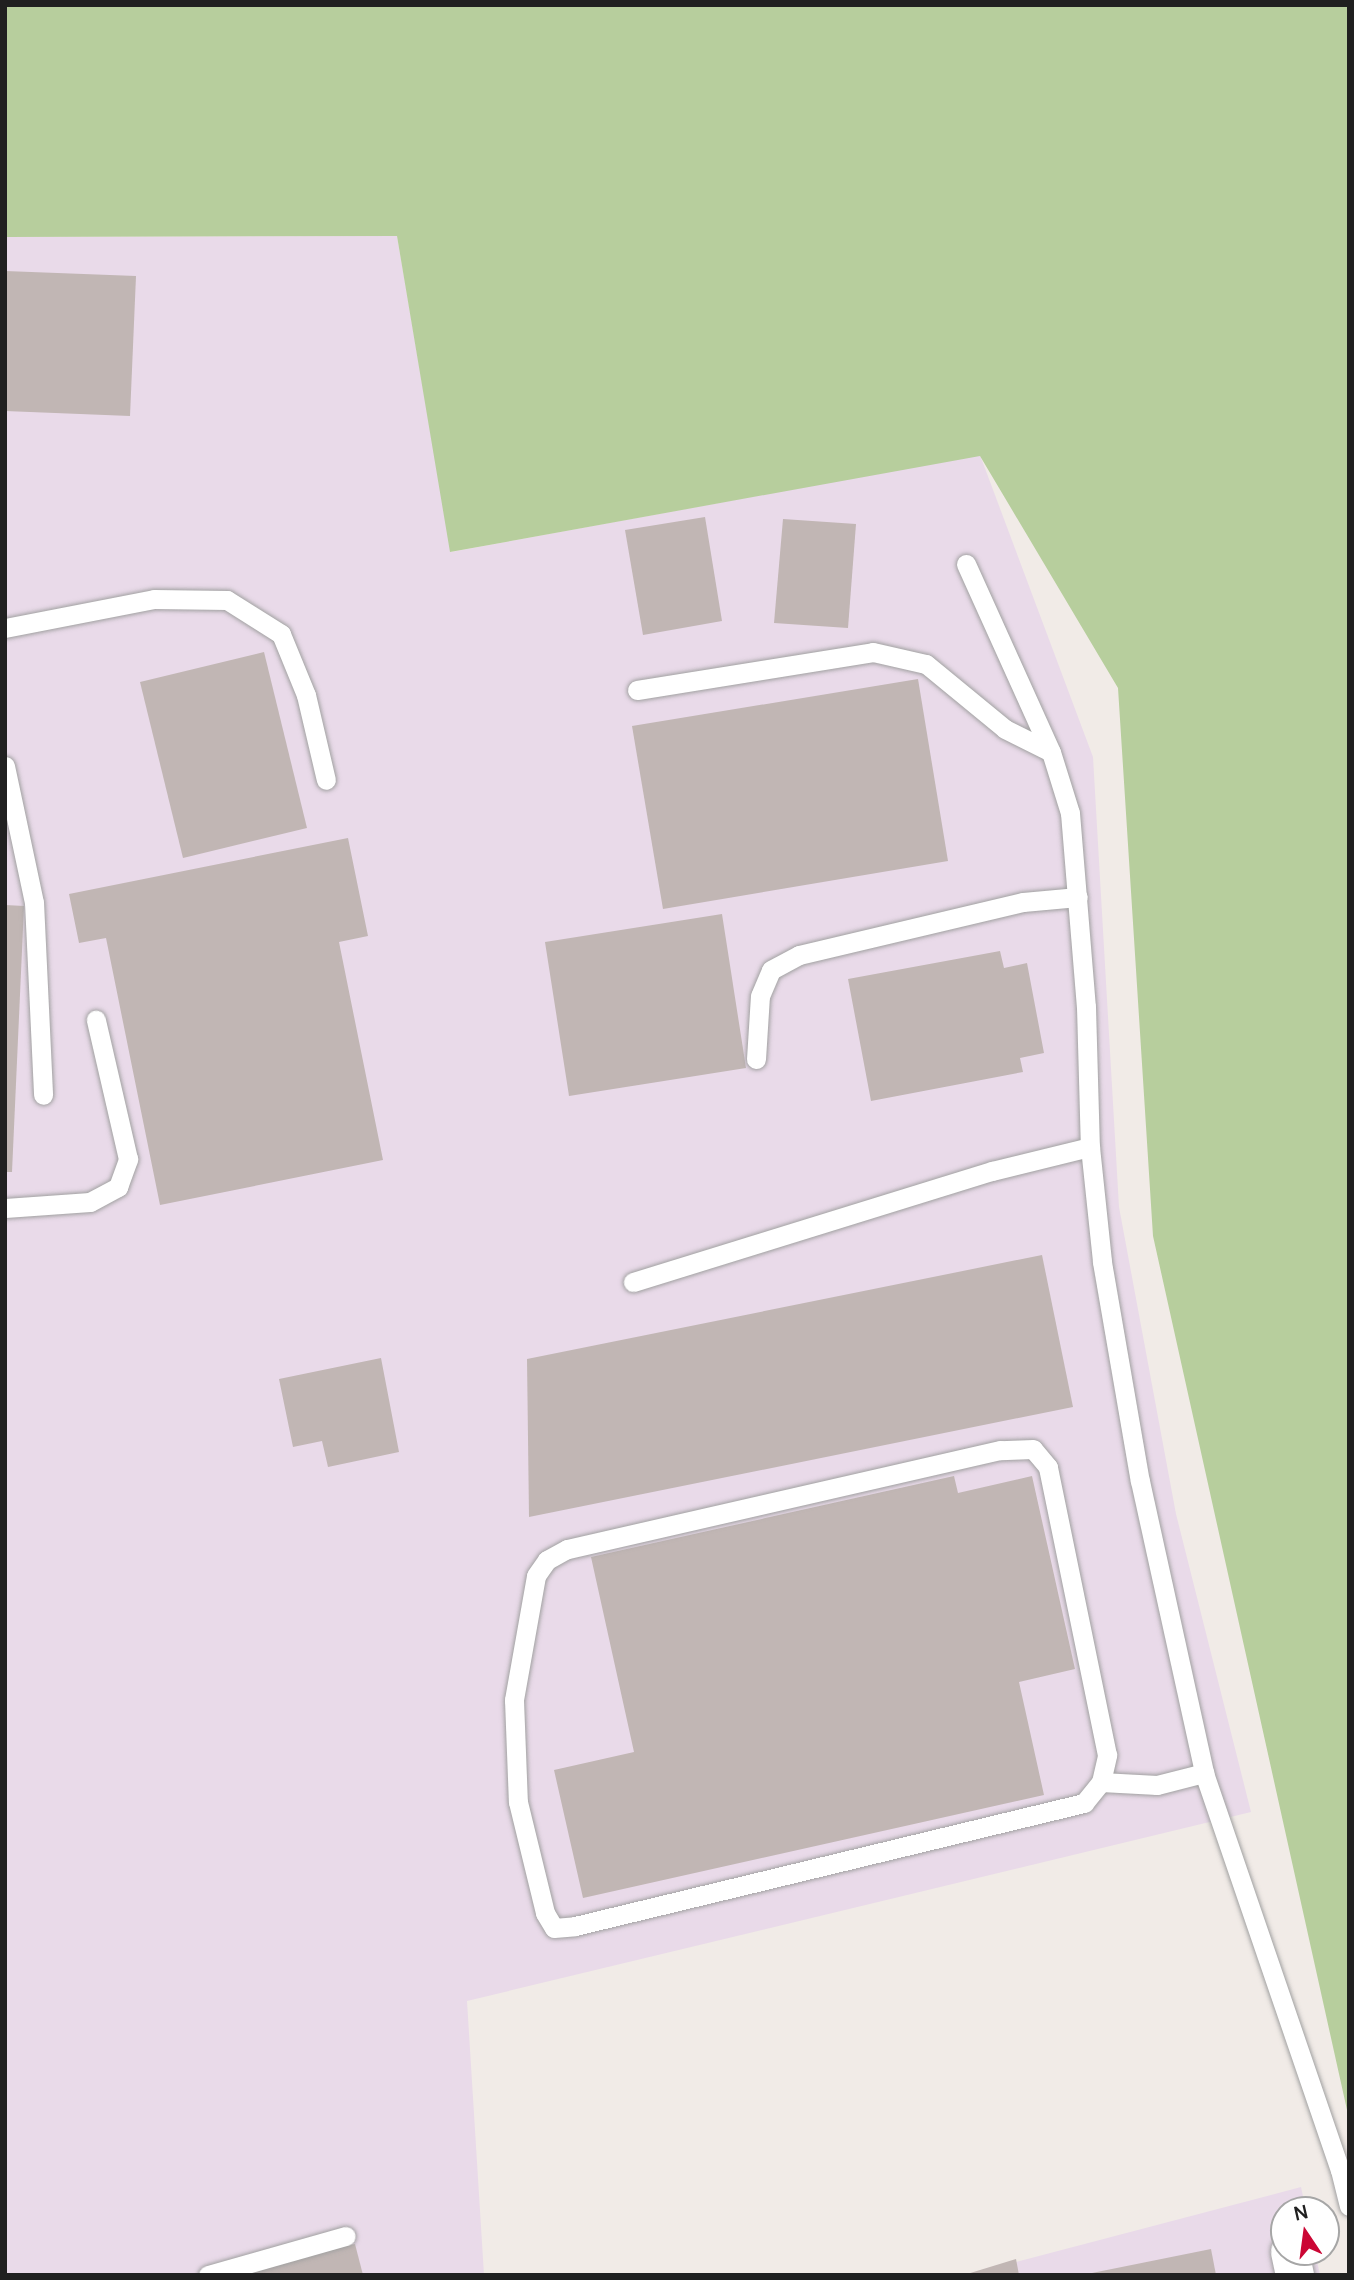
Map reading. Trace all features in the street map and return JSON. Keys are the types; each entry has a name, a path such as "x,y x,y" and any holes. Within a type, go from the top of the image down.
{"lane":[{"path":"966,564 1051,752 1070,813 1086,1007 1090,1147 1102,1262 1140,1481 1204,1773 1320,2111 1349,2206"},
{"path":"5,628 154,599 227,600 281,634 306,695 326,780"},
{"path":"637,690 873,652 926,664 1005,729 1051,752"},
{"path":"5,766 33,902 43,1096"},
{"path":"756,1059 760,996 771,970 799,955 1023,902 1078,897"},
{"path":"5,1209 90,1202 118,1188 128,1159 96,1020"},
{"path":"633,1282 992,1171 1090,1147"},
{"path":"1033,1449 1048,1466 1107,1755 1101,1782 1084,1803 575,1926 554,1928 545,1913 518,1802 514,1700 536,1576 547,1560 567,1549 1000,1450 1033,1449"},
{"path":"1101,1782 1157,1785 1204,1773"},
{"path":"208,2275 346,2236"}],"shaded area":[{"path":"397,236 451,552 980,455 1093,757 1119,1207 1176,1514 1251,1812 467,2001 484,2275 5,2275 5,237"},
{"path":"1301,2187 1303,2196 1270,2196 1270,2266 1318,2266 1320,2275 967,2275"}],"green space":[{"path":"5,5 1349,5 1349,2119 1153,1236 1118,688 980,456 450,552 397,236 5,237"}],"building":[{"path":"5,271 136,276 130,416 5,411"},
{"path":"705,517 722,621 643,635 625,530"},
{"path":"783,519 856,524 848,628 774,623"},
{"path":"264,652 307,828 183,858 140,682"},
{"path":"918,679 948,861 663,909 632,726"},
{"path":"348,838 368,936 339,942 383,1160 160,1205 106,938 79,943 69,894"},
{"path":"5,905 24,906 12,1172 5,1172"},
{"path":"722,914 746,1068 569,1096 545,942"},
{"path":"1000,951 1004,968 1027,963 1044,1053 1020,1058 1023,1072 871,1101 848,979"},
{"path":"1042,1255 1073,1407 529,1517 527,1359"},
{"path":"381,1358 399,1452 328,1467 322,1441 293,1447 279,1379"},
{"path":"954,1476 958,1493 1032,1476 1075,1669 1019,1682 1044,1795 583,1898 554,1770 634,1752 591,1557"},
{"path":"355,2244 363,2275 246,2275 245,2271"},
{"path":"1211,2249 1216,2275 1087,2275 1087,2274"},
{"path":"1016,2259 1019,2275 967,2275 967,2274"}]}
